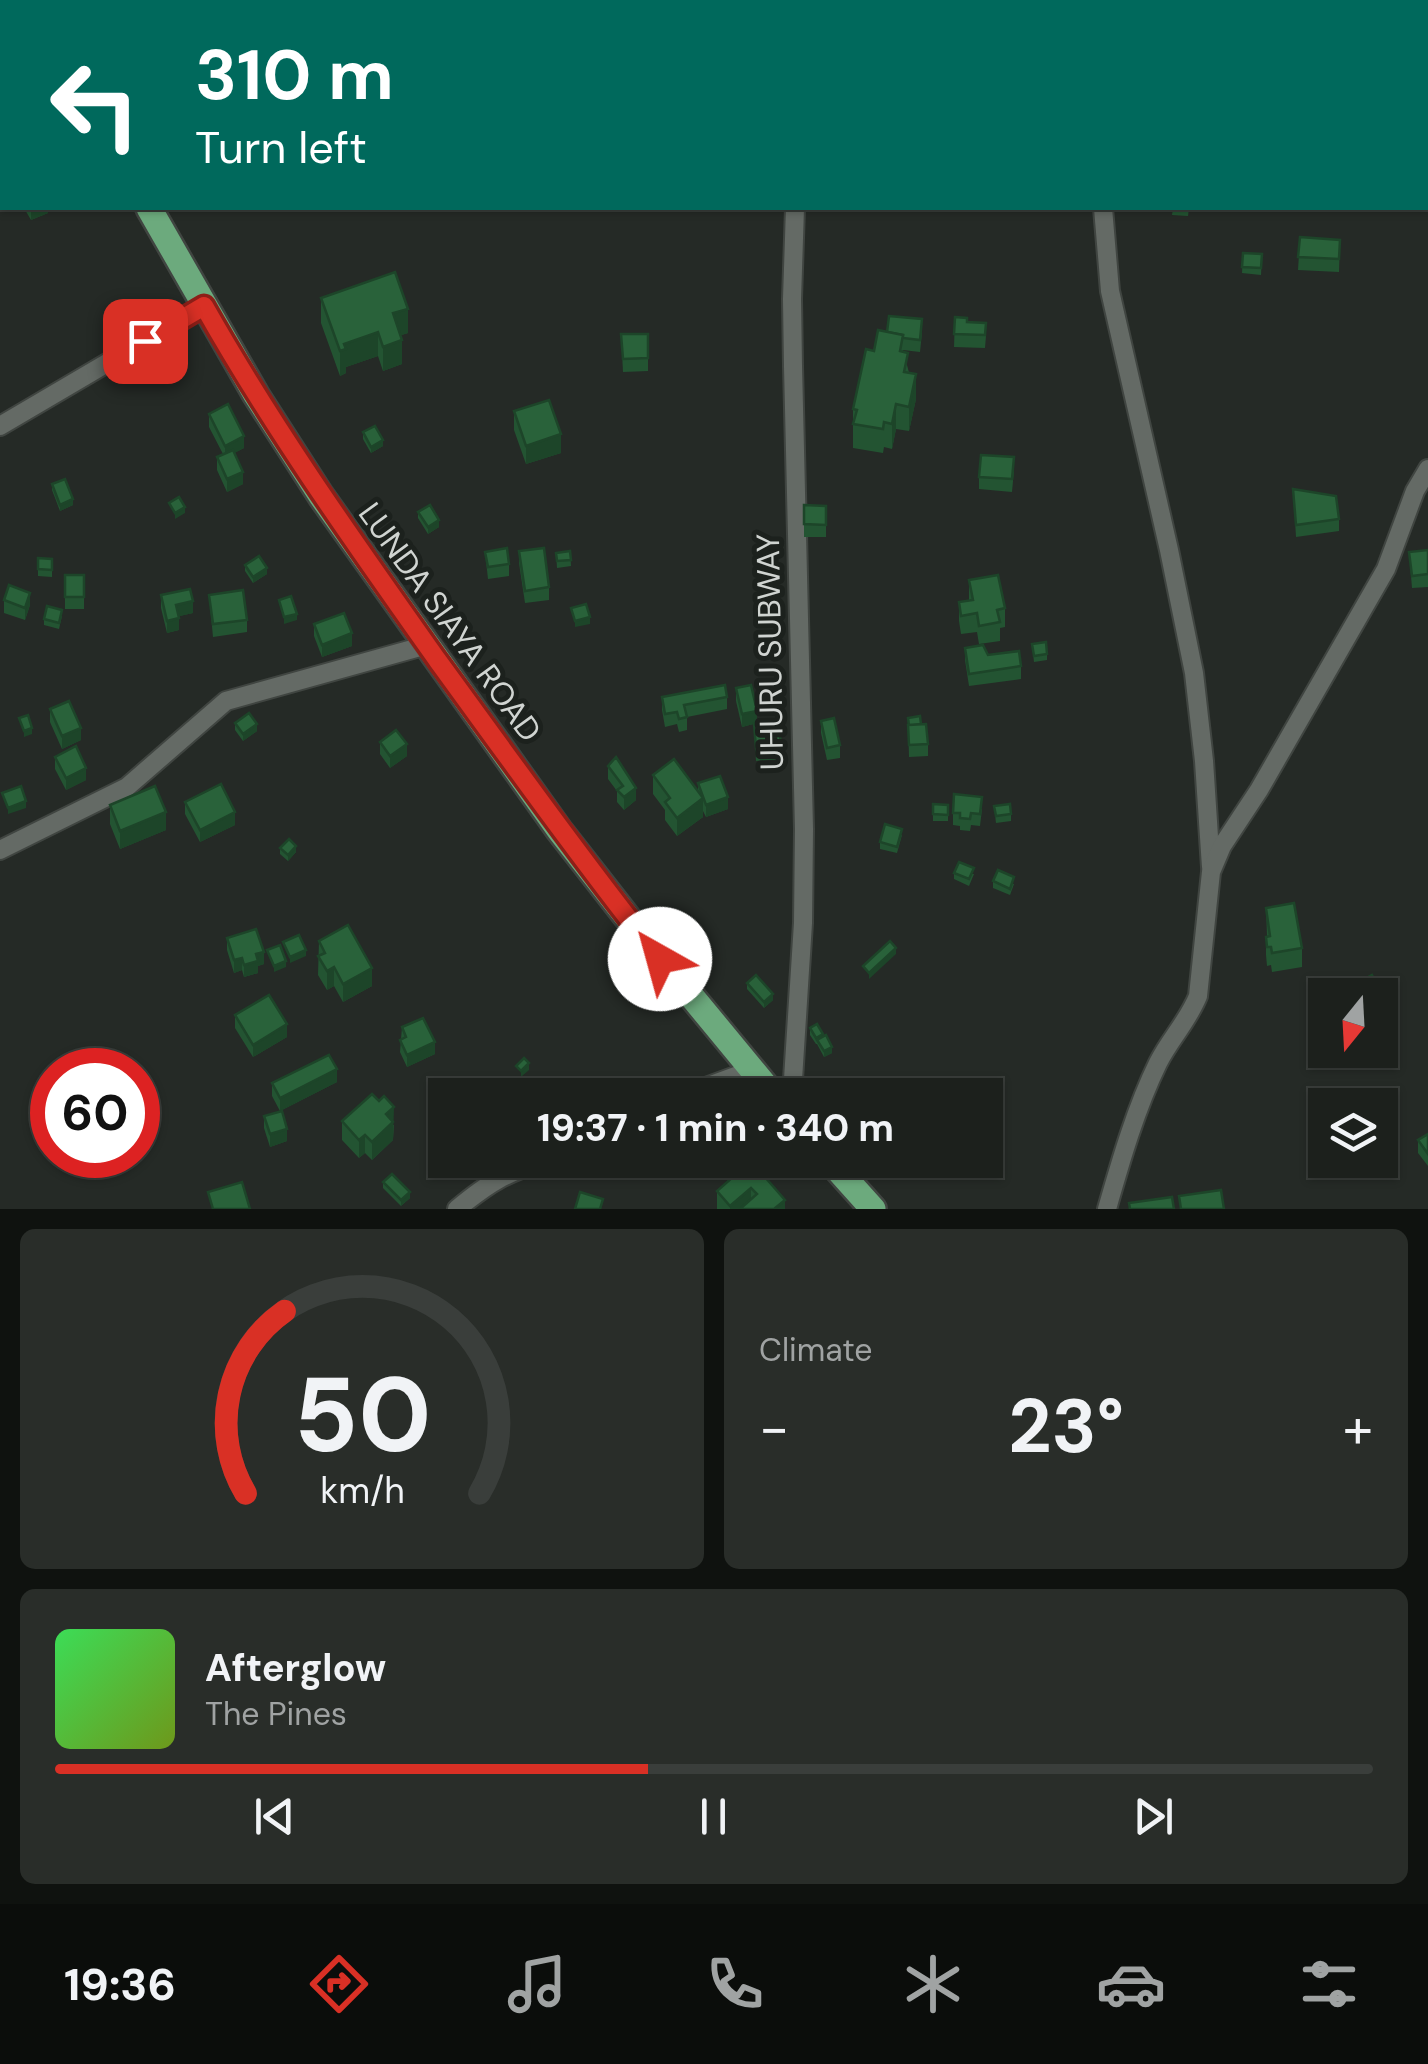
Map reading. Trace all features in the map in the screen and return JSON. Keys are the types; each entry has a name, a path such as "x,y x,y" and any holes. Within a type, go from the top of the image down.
{"main road":[{"name":"LUNDA SIAYA ROAD","path":"150,210 256,396 321,496 559,830 759,1078"},
{"path":"845,1178 873,1209"}],"street":[{"name":"UHURU SUBWAY","path":"793,1078 804,828 792,299 796,210"},
{"path":"1103,210 1110,291 1194,673 1211,872 1198,996 1147,1086 1108,1209"},
{"path":"0,426 204,306"},
{"path":"1211,872 1222,846 1259,790 1386,570 1428,469"},
{"path":"0,850 127,787 226,701 427,645"},
{"path":"730,1078 752,1070"},
{"path":"457,1209 498,1178"}],"building":[{"path":"1300,237 1340,240 1339,259 1298,257"},
{"path":"1243,253 1262,254 1261,268 1242,267"},
{"path":"395,272 408,309 393,313 402,340 383,347 378,332 344,344 346,349 340,351 321,298"},
{"path":"889,316 922,319 920,340 887,332"},
{"path":"955,317 986,323 985,335 954,334"},
{"path":"878,330 903,335 900,351 908,353 904,372 916,374 909,407 896,404 892,424 884,422 883,429 853,424 866,349 874,351"},
{"path":"621,334 648,334 648,358 623,359"},
{"path":"549,400 561,434 526,446 514,411"},
{"path":"228,404 244,436 225,446 209,414"},
{"path":"375,426 383,440 371,447 363,432"},
{"path":"233,450 243,472 227,479 217,457"},
{"path":"981,455 1014,457 1012,479 979,477"},
{"path":"65,479 73,499 60,505 52,484"},
{"path":"1293,489 1336,496 1339,519 1296,525"},
{"path":"179,497 185,507 175,513 169,503"},
{"path":"430,505 439,520 428,527 418,512"},
{"path":"804,505 826,506 826,525 804,524"},
{"path":"507,548 509,564 488,567 485,552"},
{"path":"544,548 549,587 525,591 519,551"},
{"path":"1428,550 1428,574 1412,576 1409,552"},
{"path":"570,551 571,560 557,561 556,553"},
{"path":"259,556 267,568 253,577 245,565"},
{"path":"38,558 52,559 52,570 38,569"},
{"path":"65,575 84,575 84,597 65,597"},
{"path":"998,575 1005,608 997,610 1000,622 979,626 977,613 961,616 959,602 973,600 969,580"},
{"path":"9,585 30,593 25,608 4,600"},
{"path":"190,589 193,601 176,605 179,618 167,621 161,595"},
{"path":"243,590 247,620 213,624 209,595"},
{"path":"291,596 297,614 284,617 279,600"},
{"path":"586,604 590,617 575,621 571,608"},
{"path":"47,606 62,610 59,623 44,619"},
{"path":"344,613 352,633 322,645 314,624"},
{"path":"1046,642 1047,654 1034,656 1032,644"},
{"path":"983,645 988,655 1019,651 1021,666 969,674 965,648"},
{"path":"725,685 727,697 684,705 687,717 679,719 677,712 665,714 662,697"},
{"path":"751,685 757,711 742,714 736,688"},
{"path":"69,701 81,728 62,736 50,709"},
{"path":"249,713 257,724 243,734 235,723"},
{"path":"28,715 32,728 24,731 19,718"},
{"path":"920,716 921,724 909,726 908,718"},
{"path":"834,718 840,745 827,748 821,721"},
{"path":"779,722 781,747 756,748 754,724"},
{"path":"926,724 928,744 909,745 908,725"},
{"path":"396,730 407,744 390,756 380,742"},
{"path":"76,746 86,768 66,778 55,757"},
{"path":"616,757 636,788 624,797 617,790 623,786 608,766"},
{"path":"674,759 703,798 677,818 665,802 670,798 653,775"},
{"path":"720,776 728,797 706,805 698,783"},
{"path":"221,784 235,812 200,830 185,802"},
{"path":"21,786 26,801 8,808 2,793"},
{"path":"155,786 166,812 120,831 110,805"},
{"path":"954,794 982,797 980,814 971,813 970,819 953,813"},
{"path":"933,804 948,805 948,815 933,814"},
{"path":"1010,804 1011,814 996,816 994,806"},
{"path":"885,824 902,829 897,847 880,842"},
{"path":"289,839 296,846 288,855 280,848"},
{"path":"959,862 974,868 969,879 954,873"},
{"path":"998,870 1014,877 1010,889 993,881"},
{"path":"1294,903 1302,948 1272,953 1271,947 1267,947 1266,937 1270,936 1266,908"},
{"path":"348,925 372,968 343,984 334,967 327,971 318,956 325,953 319,941"},
{"path":"256,929 264,952 256,954 258,961 244,965 242,958 234,960 227,938"},
{"path":"299,935 306,950 290,957 283,942"},
{"path":"890,941 896,948 869,973 863,966"},
{"path":"280,945 286,961 274,966 267,950"},
{"path":"756,975 773,994 764,1002 747,983"},
{"path":"269,995 287,1024 253,1045 235,1015"},
{"path":"423,1018 435,1042 407,1055 400,1040 406,1037 402,1027"},
{"path":"817,1024 823,1034 816,1038 810,1028"},
{"path":"826,1035 832,1047 824,1051 817,1040"},
{"path":"329,1055 337,1069 280,1098 272,1083"},
{"path":"524,1058 529,1063 521,1071 516,1066"},
{"path":"372,1094 379,1101 384,1096 394,1107 386,1114 393,1122 372,1142 365,1135 359,1140 342,1121"},
{"path":"282,1111 287,1129 270,1134 264,1116"},
{"path":"1428,1134 1428,1154 1418,1140"},
{"path":"392,1174 410,1192 401,1200 383,1182"},
{"path":"732,1178 766,1178 785,1200 774,1209 740,1209 757,1194 751,1188 730,1206 717,1191"},
{"path":"242,1182 250,1209 213,1209 208,1192"},
{"path":"1221,1190 1224,1209 1181,1209 1179,1196"},
{"path":"580,1192 603,1199 600,1209 575,1209"},
{"path":"1172,1197 1174,1209 1130,1209 1129,1203"}],"route":[{"path":"145,341 204,306 321,496 559,830 660,959"}]}
